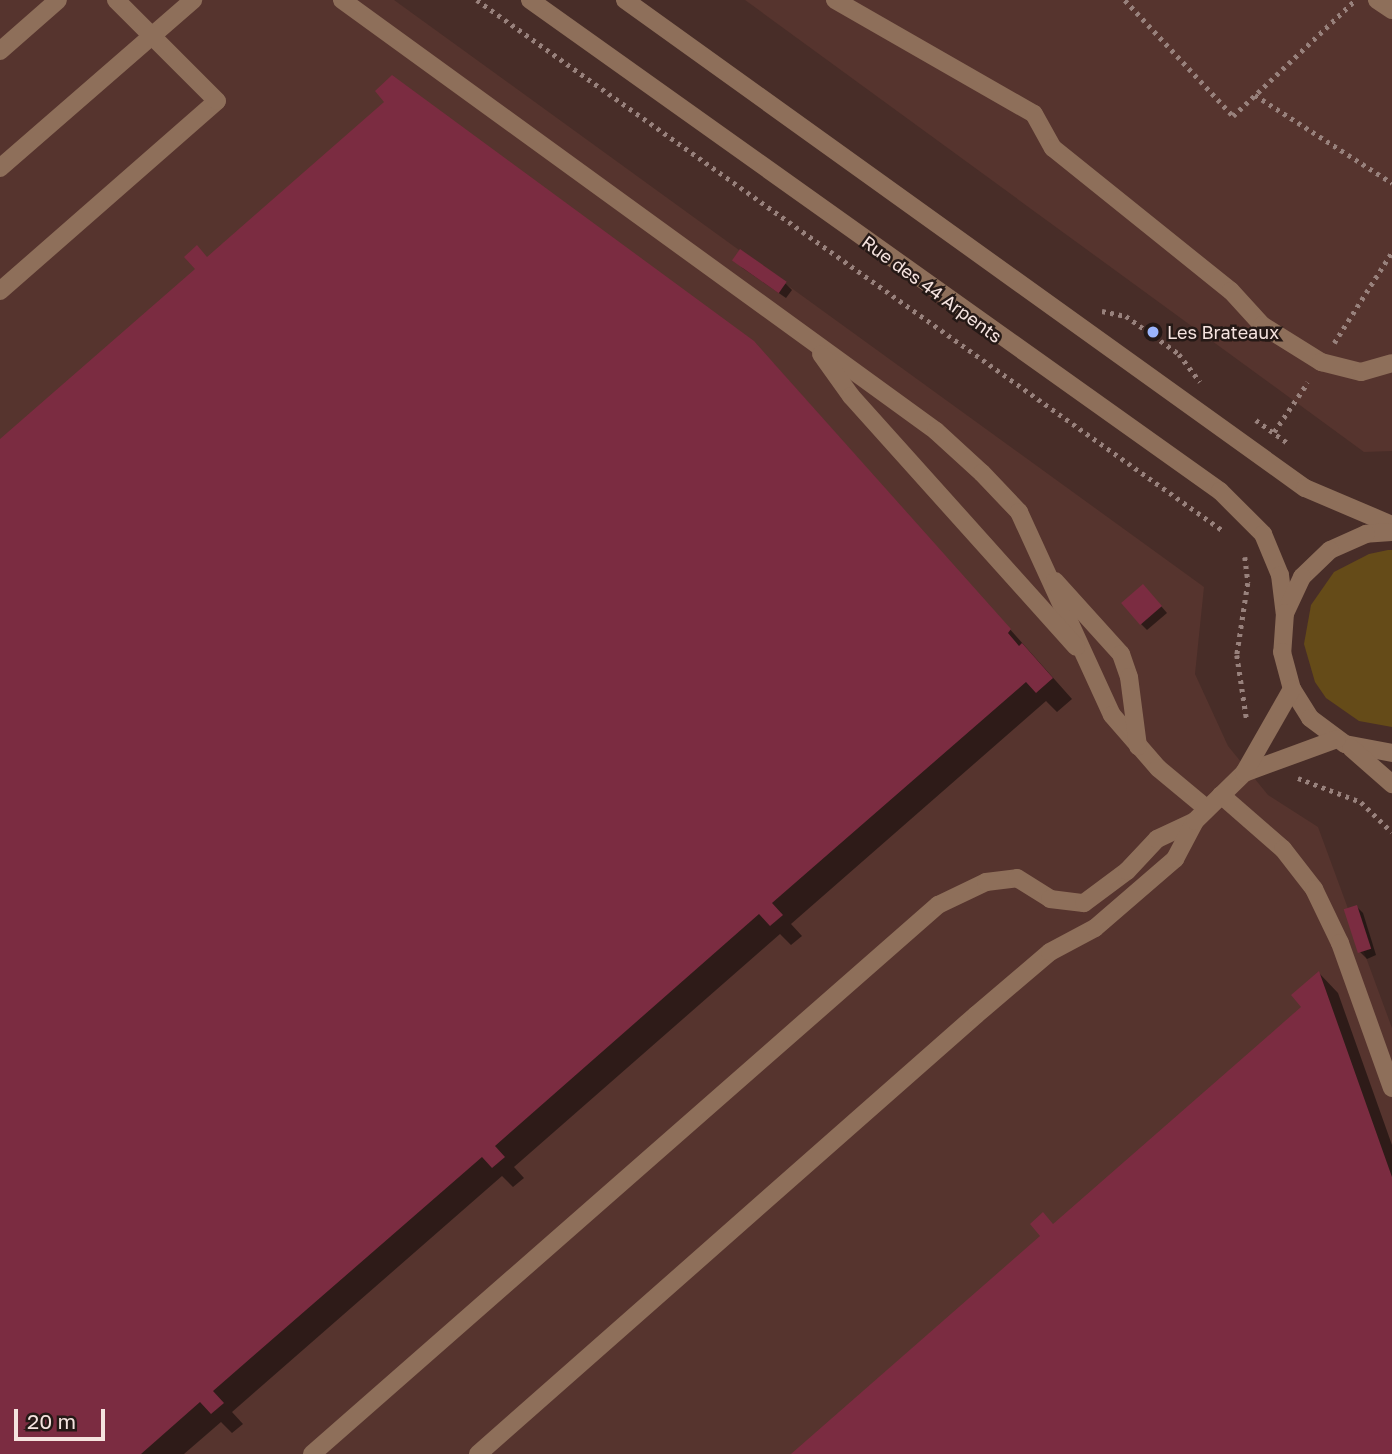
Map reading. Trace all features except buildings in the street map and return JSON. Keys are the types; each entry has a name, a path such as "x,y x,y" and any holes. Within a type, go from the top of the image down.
{"street":[{"path":"0,51 58,0"},
{"path":"0,291 217,101 116,0"},
{"path":"0,169 193,0"},
{"path":"342,0 936,431 982,473 1019,512 1112,715 1201,814"},
{"name":"Rue des 44 Arpents","path":"530,0 1220,491 1263,534 1280,575 1285,613 1282,652 1292,689 1310,718 1392,784"},
{"path":"625,0 1305,488 1392,525"},
{"path":"835,0 1034,114 1053,148 1285,340 1321,362 1361,372 1392,363"},
{"path":"1377,0 1392,10"},
{"path":"814,344 851,396 1052,625 1081,652"},
{"name":"Rue des 44 Arpents","path":"1285,613 1302,577 1330,550 1366,534 1392,532"},
{"path":"1046,572 1121,654 1129,677 1138,746"},
{"path":"312,1454 937,905 986,882 1017,878 1050,899 1084,903 1127,871 1157,839 1201,814 1244,773 1292,689"},
{"path":"1244,773 1341,742"},
{"name":"Rue des 44 Arpents","path":"1341,742 1392,753"},
{"path":"1221,795 1283,849 1314,889 1340,943 1392,1088"},
{"path":"478,1454 1050,952 1095,928 1137,895 1175,859 1201,814"}],"path":[{"path":"477,0 1229,535"},
{"path":"1125,0 1233,116 1355,0"},
{"path":"1255,95 1392,183"},
{"path":"1245,553 1248,583 1237,655 1239,693 1245,718 1261,742"},
{"path":"1279,764 1287,774 1361,802 1392,832"}],"shaded area":[{"path":"0,0 394,0 1204,587 1195,674 1228,746 1268,795 1318,827 1392,1028 1392,1454 0,1454"},
{"path":"745,0 1392,0 1392,451 1364,452"},
{"path":"1392,550 1392,727 1359,721 1326,698 1315,682 1304,644 1311,605 1334,572 1369,554"}],"place":[{"name":"Les Brateaux","path":"1153,332"}]}
